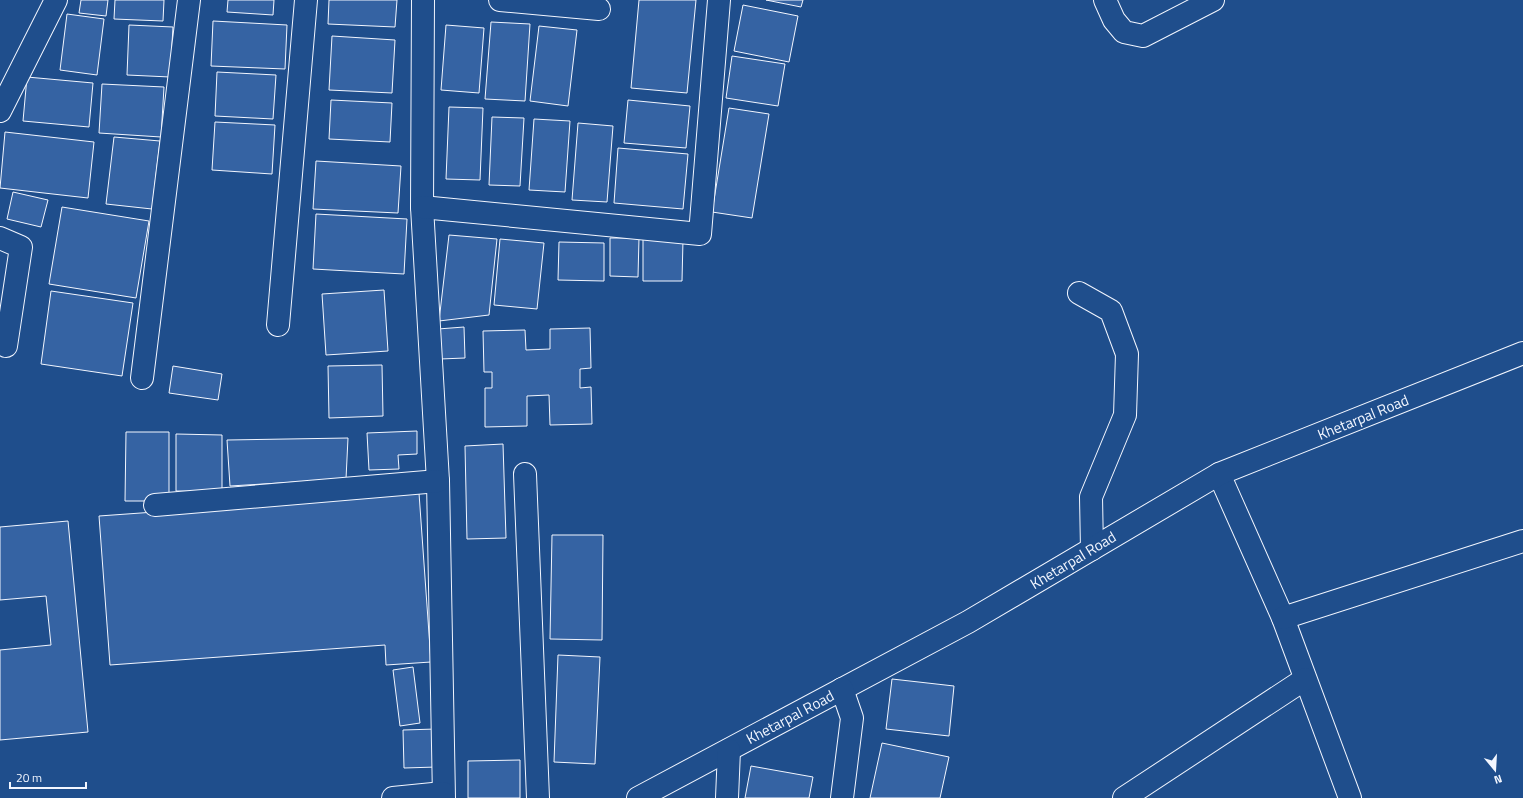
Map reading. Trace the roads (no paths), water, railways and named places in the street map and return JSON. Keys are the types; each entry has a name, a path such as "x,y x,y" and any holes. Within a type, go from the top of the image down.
{"street":[{"path":"0,111 56,0"},
{"path":"142,378 189,0"},
{"path":"278,324 306,0"},
{"path":"392,798 444,796 438,480 422,207 423,0"},
{"path":"500,0 599,9"},
{"path":"422,207 700,234 719,0"},
{"path":"1105,0 1114,20 1124,32 1142,36 1213,0"},
{"path":"0,238 21,247 6,346"},
{"path":"1079,293 1111,311 1127,354 1125,415 1092,497 1092,549"},
{"name":"Khetarpal Road","path":"638,798 968,622 1219,474 1523,353"},
{"path":"525,474 538,798"},
{"path":"1219,474 1283,618 1350,798"},
{"path":"155,505 438,480"},
{"path":"1283,618 1523,541"},
{"path":"1124,798 1305,679"},
{"path":"842,689 852,718 842,798"},
{"path":"727,798 729,750"}]}
